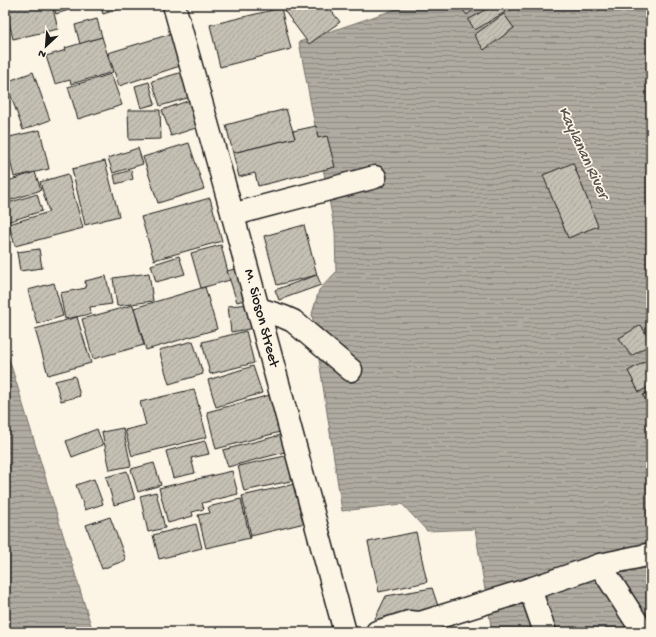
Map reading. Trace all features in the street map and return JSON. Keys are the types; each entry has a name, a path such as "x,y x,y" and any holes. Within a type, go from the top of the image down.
{"street":[{"name":"M. Sioson Street","path":"174,5 259,309 345,632"},
{"path":"233,216 246,211 375,177"},
{"path":"259,309 293,321 351,370"},
{"path":"377,632 409,622 423,627 600,565 651,555"},
{"path":"600,565 643,632"},
{"path":"530,589 544,632"}],"water":[{"name":"Kaylanan River","path":"408,5 651,5 651,632 492,632 475,529 427,531 402,504 342,511 312,314 319,290 336,272 335,231 299,42"},
{"path":"5,346 93,632 5,632"}],"building":[{"path":"52,5 58,29 13,39 5,6"},
{"path":"53,5 85,5 56,14"},
{"path":"100,5 132,5 103,14"},
{"path":"280,5 327,5 340,22 309,44"},
{"path":"459,5 479,5 467,15"},
{"path":"493,5 500,5 505,12 475,30 468,20"},
{"path":"281,8 291,49 220,67 210,25"},
{"path":"504,14 514,28 484,50 474,35"},
{"path":"97,19 102,37 80,44 75,25"},
{"path":"174,33 183,65 119,86 108,53"},
{"path":"102,37 113,72 71,84 70,80 55,84 46,56 66,50 65,48"},
{"path":"186,71 194,96 160,106 152,81"},
{"path":"33,72 50,120 23,130 6,82"},
{"path":"111,74 122,105 78,119 68,87"},
{"path":"149,82 155,104 141,108 135,86"},
{"path":"193,99 202,126 171,136 162,110"},
{"path":"286,109 295,138 233,153 226,125"},
{"path":"128,110 160,110 161,139 129,140"},
{"path":"316,126 318,138 327,136 335,167 258,186 255,173 239,177 233,153 295,138 293,131"},
{"path":"40,130 49,169 14,177 5,138"},
{"path":"189,143 204,189 158,203 143,157"},
{"path":"138,148 143,164 113,173 108,158"},
{"path":"105,161 119,216 85,225 72,169"},
{"path":"573,163 598,226 568,238 543,175"},
{"path":"131,170 133,179 116,184 114,175"},
{"path":"35,172 41,190 5,202 5,182"},
{"path":"68,174 83,228 15,246 9,224 49,212 40,182"},
{"path":"37,194 42,211 7,222 5,216 5,204"},
{"path":"210,198 222,241 154,260 141,217"},
{"path":"304,225 317,275 277,285 264,236"},
{"path":"221,245 230,280 201,288 191,253"},
{"path":"39,249 42,268 20,271 17,252"},
{"path":"179,256 185,274 156,282 151,265"},
{"path":"242,267 251,298 237,302 227,271"},
{"path":"149,273 153,301 117,306 113,278"},
{"path":"317,275 321,285 279,300 275,290"},
{"path":"106,276 112,304 90,307 91,314 65,319 60,293 86,288 85,281"},
{"path":"54,283 63,316 37,324 28,290"},
{"path":"205,287 217,329 146,350 134,308"},
{"path":"251,304 255,328 231,332 228,306"},
{"path":"133,305 144,345 93,359 82,319"},
{"path":"77,317 91,363 48,375 35,329"},
{"path":"641,325 651,344 631,356 619,338"},
{"path":"246,331 254,363 210,374 202,342"},
{"path":"193,341 203,374 169,384 159,350"},
{"path":"650,359 651,386 639,392 628,371"},
{"path":"253,366 262,393 216,407 208,380"},
{"path":"75,376 80,396 61,401 55,381"},
{"path":"194,389 207,437 132,456 125,430 146,425 140,402"},
{"path":"651,391 651,412 643,395"},
{"path":"270,395 280,432 216,449 207,412"},
{"path":"123,428 131,466 110,470 102,432"},
{"path":"97,429 103,445 72,457 66,441"},
{"path":"281,435 285,452 228,467 223,450"},
{"path":"205,441 209,454 191,458 195,473 173,478 166,451"},
{"path":"290,455 295,480 244,491 238,466"},
{"path":"154,463 161,485 138,492 131,469"},
{"path":"127,471 135,499 114,505 106,477"},
{"path":"232,471 238,494 202,503 204,509 192,512 193,516 168,523 159,488"},
{"path":"94,479 103,504 85,510 76,485"},
{"path":"299,483 309,522 251,536 242,496"},
{"path":"156,492 165,528 148,532 140,496"},
{"path":"241,499 250,538 206,548 198,515 210,513 208,507"},
{"path":"110,517 126,560 102,569 86,525"},
{"path":"196,524 202,548 159,559 153,535"},
{"path":"416,532 427,582 379,592 368,542"},
{"path":"432,588 439,609 371,627 386,596"}]}
